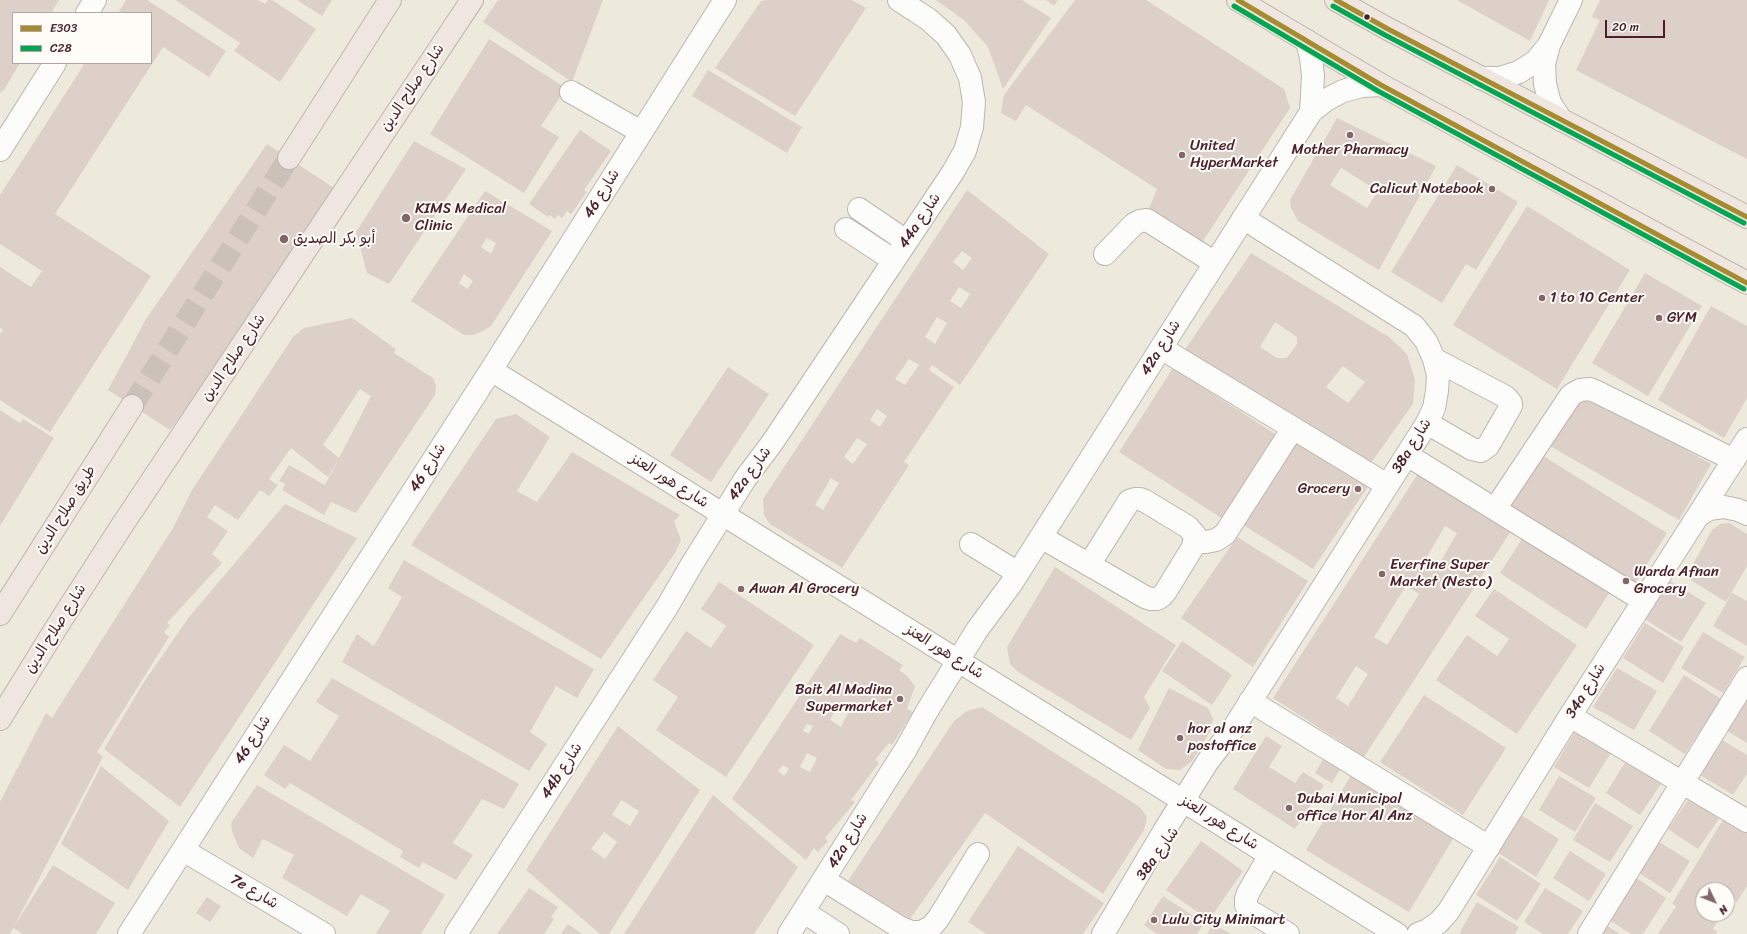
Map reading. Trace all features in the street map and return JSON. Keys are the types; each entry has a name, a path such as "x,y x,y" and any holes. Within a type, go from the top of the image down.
{"main road":[{"path":"289,158 390,0"},
{"name":"شارع صلاح الدين","path":"0,719 119,530 472,0"},
{"path":"1238,0 1381,85 1747,283"},
{"path":"1336,0 1480,78 1747,218"},
{"name":"طريق صلاح الدين","path":"0,614 6,600 132,406"}],"street":[{"path":"88,12 95,0"},
{"name":"شارع 46","path":"129,934 491,370 725,0"},
{"name":"44a شارع","path":"772,443 953,172 965,151 972,127 974,102 970,78 960,55 946,35 928,19 899,0"},
{"path":"1480,78 1500,78 1519,72 1536,61 1549,45 1577,2"},
{"name":"42a شارع","path":"1307,41 1313,76 1311,112"},
{"path":"1549,45 1544,64 1544,84 1550,103 1561,120"},
{"path":"3,138 54,64"},
{"name":"42a شارع","path":"790,934 906,749 922,731 963,664 992,608 1014,579 1311,112 1326,100 1344,91 1362,86 1381,85"},
{"path":"571,92 641,132"},
{"path":"860,209 906,242"},
{"name":"38a شارع","path":"1103,934 1128,894 1160,854 1187,803 1222,754 1233,729 1250,701 1427,423 1434,408 1438,392 1438,375 1434,358 1426,341 1414,326 1243,218"},
{"path":"1105,254 1134,224 1147,220 1214,263"},
{"path":"846,229 893,260"},
{"path":"1161,348 1387,485"},
{"path":"1427,423 1472,449 1481,451 1488,446 1511,406 1511,403 1506,397 1434,358"},
{"name":"شارع هور العنز","path":"491,370 1397,934"},
{"path":"1495,509 1571,395 1580,390 1590,389 1599,393 1734,460"},
{"path":"1196,541 1206,542 1216,540 1225,534 1293,428"},
{"name":"34a شارع","path":"1418,934 1428,930 1439,922 1448,912 1570,716 1747,439"},
{"name":"42a شارع","path":"668,608 683,589 728,517 760,471 772,443"},
{"path":"1407,454 1644,601"},
{"path":"1041,537 1089,565 1145,597 1157,599 1166,591 1196,541 1195,535 1188,527 1145,501 1135,499 1129,501 1089,565"},
{"path":"1698,516 1709,509 1724,507 1738,510 1747,514"},
{"path":"971,544 1014,579"},
{"name":"44b شارع","path":"456,934 668,608"},
{"path":"1589,934 1747,678"},
{"path":"1250,701 1489,847"},
{"path":"1570,716 1747,821"},
{"name":"7e شارع","path":"183,850 324,934"},
{"path":"824,880 901,928 911,932 921,932 931,927 938,919 978,854"},
{"path":"1270,855 1248,893 1246,905 1250,911 1288,934"},
{"path":"804,912 838,934"}],"building":[{"path":"0,0 59,0 52,12 12,12 12,64 19,64 4,90 0,93"},
{"path":"126,0 147,0 226,51 209,77 163,47 55,214 151,276 50,432 0,400 0,334 3,330 0,328 0,267 31,287 42,271 0,244 0,195 84,64 152,64 152,12 119,12"},
{"path":"175,0 258,0 265,4 268,0 272,0 316,29 280,82 234,51 240,43"},
{"path":"297,0 332,0 322,16"},
{"path":"498,0 603,0 572,82 483,22"},
{"path":"852,0 866,8 795,116 715,68 761,1"},
{"path":"936,0 1022,0 1051,18 1003,89 988,47 965,21"},
{"path":"1046,0 1058,0 1054,6"},
{"name":"United HyperMarket","path":"1075,0 1146,0 1284,89 1290,108 1201,244 1149,209 1157,189 1026,105 1016,121 1001,113 1004,95"},
{"path":"1457,0 1549,0 1530,41"},
{"path":"1600,0 1747,0 1747,159 1576,70 1600,20 1592,17"},
{"path":"489,39 566,88 541,126 559,137 524,193 430,134"},
{"path":"708,70 802,127 787,153 692,96"},
{"path":"1337,118 1436,166 1379,270 1298,221 1291,208 1290,200","holes":["1341,168 1378,191 1367,208 1330,185"]},
{"path":"580,130 611,151 584,190 587,192 571,214 567,211 562,218 558,215 555,219 550,215 548,217 529,204"},
{"path":"414,141 466,169 389,284 367,273 356,232"},
{"path":"267,144 334,188 221,363 170,430 108,390 146,319"},
{"path":"1457,165 1518,202 1476,270 1466,264 1442,303 1391,272"},
{"path":"967,190 1049,254 960,385 932,365 929,370 954,387 904,462 909,465 842,568 770,524 764,515 763,499","holes":["962,251 972,258 963,270 953,262","959,287 970,294 961,308 950,301","937,317 947,323 935,344 925,337","909,359 919,365 905,385 895,379","877,409 887,416 880,427 870,420","857,438 867,444 853,464 844,457","831,478 839,483 823,510 815,505"]},
{"path":"485,191 552,231 491,326 481,332 473,335 464,335 411,301","holes":["487,238 496,243 491,254 481,247","464,274 473,281 467,289 459,283"]},
{"name":"1 to 10 Center","path":"1527,206 1630,270 1557,389 1453,325"},
{"path":"1251,253 1389,337 1407,354 1415,380 1413,404 1368,467 1182,354","holes":["1275,322 1297,337 1297,344 1287,358 1277,358 1260,347","1343,366 1365,382 1348,403 1326,387"]},
{"path":"1645,273 1702,306 1648,396 1592,363"},
{"path":"1711,306 1747,326 1747,398 1724,438 1658,400"},
{"path":"352,318 396,349 394,353 433,378 436,386 435,395 356,513 331,502 324,515 282,490 285,484 279,481 289,465 325,485 339,459 328,477 291,448 269,479 278,485 269,496 260,490 238,520 215,505 207,517 228,531 212,554 222,563 167,623 170,625 164,632 169,637 97,752 103,757 10,934 0,934 0,802 46,713 52,718 173,528 192,490 293,337 304,328","holes":["360,389 371,396 339,458 323,445"]},
{"path":"728,367 769,394 711,482 670,455"},
{"path":"1173,368 1280,437 1226,521 1119,452"},
{"path":"1582,390 1711,464 1679,520 1550,446"},
{"path":"0,410 20,423 23,419 54,438 0,526"},
{"path":"516,414 550,437 517,491 537,502 572,452 680,515 674,521 681,540 675,553 601,659 411,545 496,419"},
{"path":"1297,437 1371,482 1313,569 1242,524"},
{"path":"1540,454 1667,533 1632,588 1505,509"},
{"path":"1421,469 1513,528 1364,757 1273,698","holes":["1445,526 1457,533 1438,566 1426,558","1406,586 1419,594 1387,645 1374,637","1356,666 1368,674 1348,706 1336,698"]},
{"path":"285,504 357,538 180,807 104,749 144,682 189,617"},
{"path":"1729,523 1747,534 1747,566 1726,602 1686,577 1712,530 1720,524"},
{"path":"1526,533 1612,589 1586,629 1500,573"},
{"path":"1237,537 1308,581 1253,667 1181,618"},
{"path":"404,560 594,669 577,698 556,686 530,732 547,744 529,771 342,662 357,634 374,646 402,597 388,588"},
{"path":"1055,567 1176,645 1144,697 1150,708 1131,740 1018,672 1010,664 1007,647"},
{"path":"1667,579 1706,603 1681,642 1643,618"},
{"path":"719,582 814,645 726,777 656,730 678,697 653,680 686,631 711,648 726,626 701,609"},
{"path":"1494,589 1577,645 1517,734 1436,680 1467,635 1497,656 1509,639 1475,616"},
{"path":"1732,593 1747,601 1747,646 1713,626"},
{"path":"1645,623 1684,647 1663,683 1623,658"},
{"path":"1703,632 1745,657 1723,693 1681,668"},
{"path":"840,634 856,643 860,638 903,665 899,670 906,675 915,686 907,709 913,712 892,745 889,743 875,760 879,763 851,800 855,802 825,838 828,841 818,852 814,848 806,860 732,799","holes":["834,684 841,689 836,696 829,691","837,707 848,713 841,727 830,720","807,724 813,726 809,734 803,731","807,753 817,758 810,772 800,767","783,765 789,769 784,776 778,771"]},
{"path":"1182,641 1232,675 1212,705 1162,671"},
{"path":"1617,668 1657,691 1634,730 1593,707"},
{"path":"1684,675 1721,699 1685,754 1649,731"},
{"path":"332,678 519,784 504,809 482,799 453,843 473,855 456,880 423,862 419,868 400,857 403,851 290,783 285,789 264,775 284,745 310,761 339,716 316,702"},
{"path":"1169,688 1208,708 1213,719 1211,730 1192,761 1180,770 1166,769 1138,750"},
{"path":"1747,693 1747,743 1724,729"},
{"path":"1424,695 1506,748 1463,815 1380,762"},
{"path":"982,707 1140,807 1147,817 1144,830 1103,894 985,813 910,919 848,881 954,721 967,711"},
{"path":"618,726 700,790 609,934 600,934 526,870","holes":["621,800 639,811 630,826 612,815","604,832 617,842 605,859 591,849"]},
{"path":"1576,730 1612,751 1589,788 1554,767"},
{"name":"Dubai Municipal office Hor Al Anz","path":"1266,736 1282,746 1269,767 1295,783 1303,772 1324,785 1295,829 1233,789"},
{"path":"1719,738 1747,755 1747,774 1733,795 1697,773"},
{"path":"1325,756 1342,766 1332,783 1315,773"},
{"path":"1628,758 1663,781 1640,815 1606,793"},
{"path":"101,766 169,821 128,890 61,844"},
{"path":"1353,772 1456,834 1409,912 1306,850"},
{"path":"1559,776 1596,798 1575,832 1539,810"},
{"path":"257,785 445,895 421,934 378,934 376,933 390,911 361,894 347,916 282,878 294,855 263,839 253,858 239,848 232,831 231,823"},
{"path":"713,795 798,867 754,934 624,934"},
{"path":"1691,796 1721,816 1698,849 1668,829"},
{"path":"1595,803 1633,826 1610,862 1573,840"},
{"path":"1518,813 1559,839 1536,877 1494,850"},
{"path":"1724,818 1747,832 1747,886 1737,902 1735,901 1735,882 1695,882 1695,922 1717,922 1713,929 1717,931 1716,934 1658,934 1676,906 1672,904"},
{"path":"1656,840 1690,861 1670,893 1636,871"},
{"path":"1201,841 1243,871 1209,920 1166,890"},
{"path":"1018,846 1104,903 1083,934 986,934 968,922"},
{"path":"1570,851 1606,874 1589,901 1553,878"},
{"path":"1500,857 1541,884 1517,921 1476,895"},
{"path":"53,865 115,903 96,934 23,934 13,928"},
{"path":"1635,877 1666,898 1643,934 1631,934 1608,919"},
{"path":"529,888 558,907 551,917 554,919 544,934 497,934"},
{"path":"1545,888 1583,911 1568,934 1543,934 1524,922"},
{"path":"1163,896 1204,923 1197,934 1157,934 1144,925"},
{"path":"207,897 221,906 210,922 196,913"},
{"path":"1477,902 1519,927 1515,934 1460,934"},
{"path":"1603,923 1620,934 1596,934"},
{"path":"568,924 582,934 561,934"},
{"path":"1213,924 1231,934 1207,934"}],"tunnel":[{"path":"132,406 289,158"}],"transit line":[{"name":"E303","path":"1238,0 1381,85 1747,283"},
{"name":"E303","path":"1336,0 1388,29 1747,217"},
{"name":"C28","path":"1234,6 1378,91 1744,289"},
{"name":"C28","path":"1333,6 1385,35 1744,223"}],"place":[{"name":"Mother Pharmacy","path":"1350,135"},
{"name":"United HyperMarket","path":"1182,155"},
{"name":"Calicut Notebook","path":"1492,189"},
{"name":"KIMS Medical Clinic","path":"406,218"},
{"name":"أبو بكر الصديق","path":"284,239"},
{"name":"1 to 10 Center","path":"1542,298"},
{"name":"GYM","path":"1659,318"},
{"name":"Grocery","path":"1358,489"},
{"name":"Everfine Super Market (Nesto)","path":"1382,574"},
{"name":"Warda Afnan Grocery","path":"1626,581"},
{"name":"Awan Al Grocery","path":"741,589"},
{"name":"Bait Al Madina Supermarket","path":"900,699"},
{"name":"hor al anz postoffice","path":"1180,738"},
{"name":"Dubai Municipal office Hor Al Anz","path":"1289,808"},
{"name":"Lulu City Minimart","path":"1154,920"}]}
